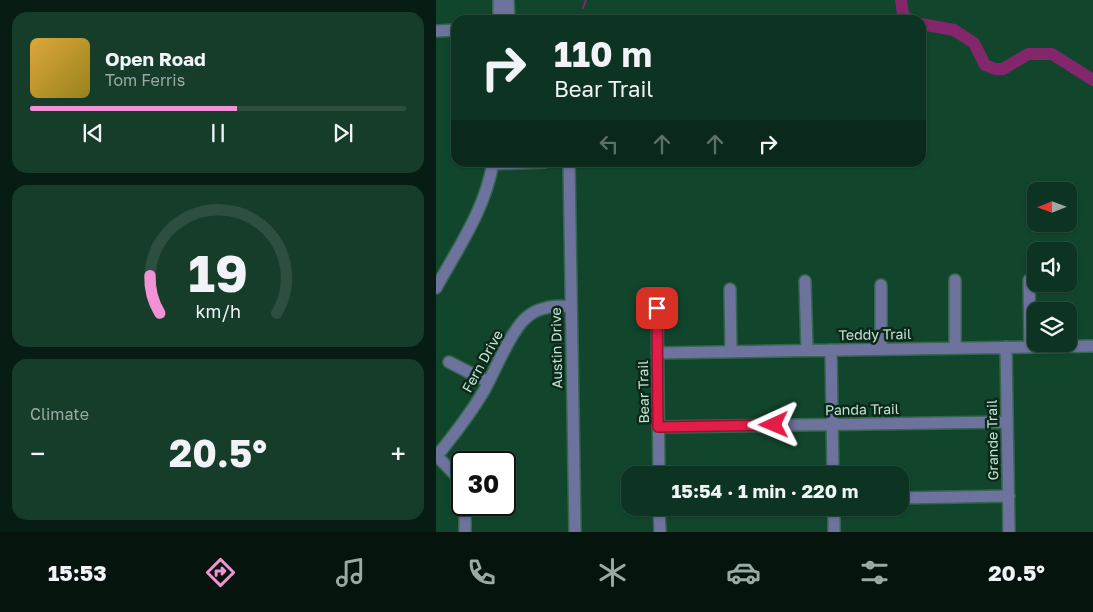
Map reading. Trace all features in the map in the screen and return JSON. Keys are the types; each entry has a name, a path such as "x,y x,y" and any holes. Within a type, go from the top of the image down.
{"street":[{"path":"499,0 499,15"},
{"path":"508,0 509,15"},
{"path":"436,30 451,30"},
{"path":"437,285 472,224 489,181 492,167"},
{"name":"Austin Drive","path":"569,167 575,532"},
{"path":"955,280 955,348"},
{"path":"805,281 807,350"},
{"path":"881,285 881,349"},
{"path":"730,289 731,352"},
{"name":"Fern Drive","path":"436,457 463,423 488,382 510,339 526,318 545,307 571,306"},
{"name":"Bear Trail","path":"657,308 659,466"},
{"name":"Teddy Trail","path":"657,354 1027,346"},
{"name":"Teddy Trail","path":"1077,346 1093,346"},
{"name":"Grande Trail","path":"1006,347 1009,532"},
{"path":"831,350 833,466"},
{"path":"449,362 488,382"},
{"name":"Panda Trail","path":"658,427 1006,422"},
{"path":"436,457 451,471"},
{"path":"909,498 1009,496"},
{"path":"465,532 466,516"},
{"path":"659,516 660,532"},
{"path":"834,516 834,532"}],"waterway":[{"path":"583,8 586,0"},
{"path":"901,0 903,15"},
{"path":"926,25 954,30 974,43 985,65 995,69 1003,69 1028,54 1052,54 1093,80"}],"route":[{"path":"657,308 658,427 774,425"}]}
